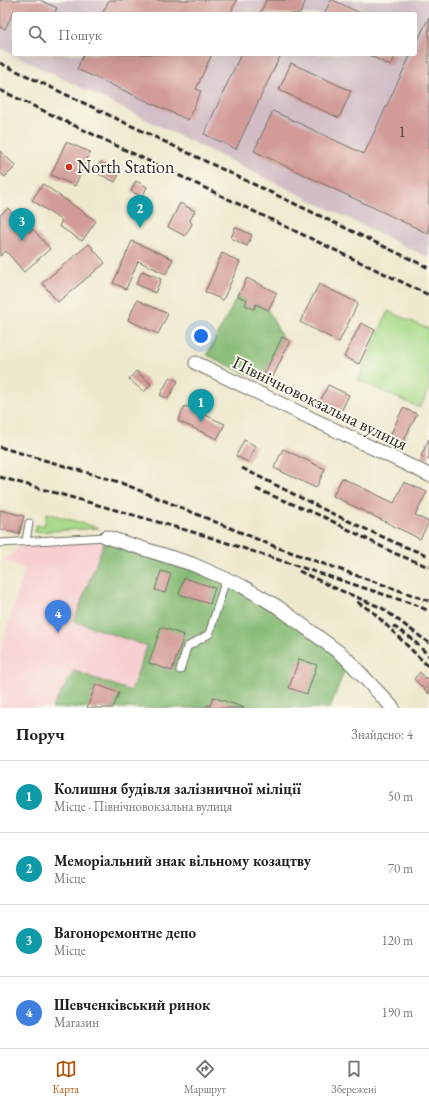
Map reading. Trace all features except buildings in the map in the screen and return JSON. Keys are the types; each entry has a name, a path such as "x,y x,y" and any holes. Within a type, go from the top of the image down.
{"street":[{"name":"Північновокзальна вулиця","path":"196,363 429,475"},
{"path":"106,537 192,564 242,586 278,607 344,656 393,708"}],"lane":[{"path":"26,541 29,523"},
{"path":"0,543 106,537"},
{"path":"180,670 188,648 209,634 226,579"}],"shaded area":[{"path":"0,0 429,0 429,258 16,56 417,56 417,12 12,12 12,54 0,48"},
{"path":"104,540 148,646 131,691 74,671 52,708 0,708 0,651 25,569 4,560 19,547"}],"green space":[{"path":"238,295 247,300 245,305 253,309 256,304 268,310 282,337 261,381 207,355"},
{"path":"388,311 429,329 429,388 420,408 358,380"},
{"path":"47,513 99,528 35,532 36,525 44,526"},
{"path":"106,537 242,586 344,656 346,666 330,708 52,708 74,671 131,691 147,646 74,621"}],"railway":[{"path":"0,63 429,268"},
{"path":"0,90 429,295"},
{"path":"0,447 119,482 276,547 429,601"},
{"path":"242,468 327,511 398,544 429,556"},
{"path":"0,477 203,535 416,605 429,611"},
{"path":"256,489 324,517 394,553 429,567"},
{"path":"299,571 382,608 429,643"},
{"path":"357,602 373,612 429,667"},
{"path":"393,626 411,638 429,656"}],"place":[{"name":"North Station","path":"69,167"},
{"name":"Меморіальний знак вільному козацтву","path":"140,228"},
{"name":"Вагоноремонтне депо","path":"22,241"},
{"name":"Колишня будівля залізничної міліції","path":"201,422"},
{"name":"Шевченківський ринок","path":"58,633"}]}
